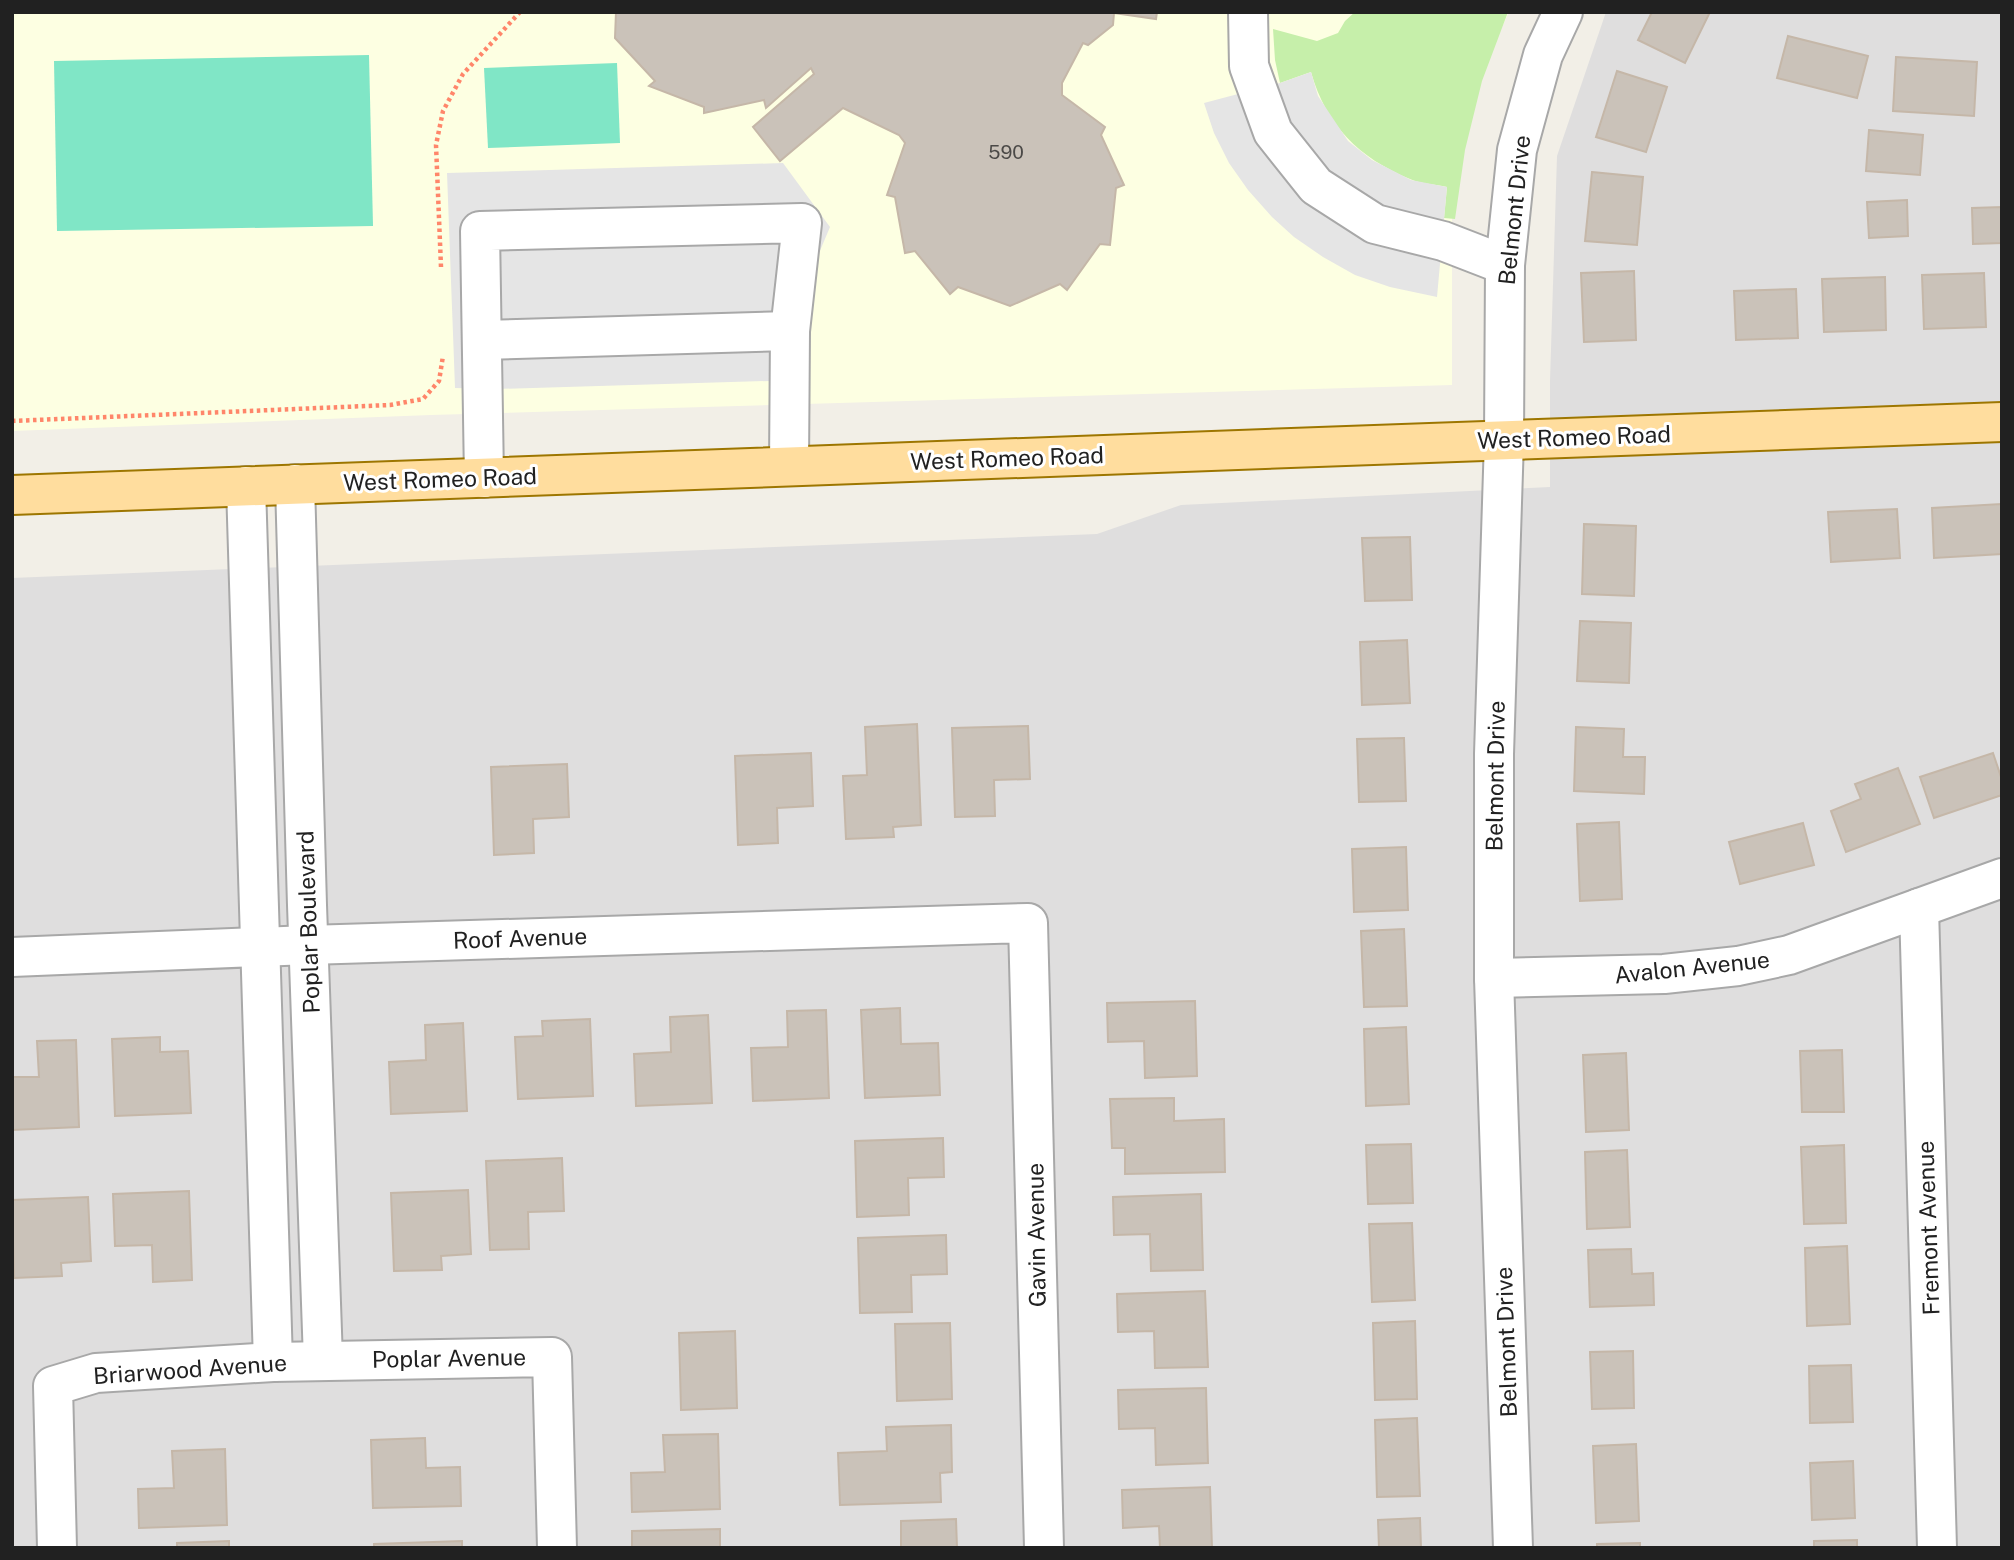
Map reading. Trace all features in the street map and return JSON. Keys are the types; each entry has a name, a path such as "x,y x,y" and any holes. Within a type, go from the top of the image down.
{"main road":[{"name":"West Romeo Road","path":"12,495 2002,422"}],"street":[{"path":"1248,12 1249,66 1273,132 1317,186 1375,224 1443,240 1505,265"},
{"name":"Belmont Drive","path":"1513,1548 1494,978 1494,754 1504,440 1505,265 1517,150 1543,55 1563,12"},
{"path":"484,478 480,231 802,223 790,331 789,466"},
{"path":"482,340 790,331"},
{"name":"Poplar Boulevard","path":"295,484 323,1360"},
{"path":"246,486 273,1363"},
{"name":"Avalon Avenue","path":"1494,978 1664,974 1738,966 1790,955 2002,878"},
{"name":"Fremont Avenue","path":"1919,908 1937,1548"},
{"name":"Roof Avenue","path":"12,957 1028,923"},
{"name":"Gavin Avenue","path":"1028,923 1044,1548"},
{"name":"Poplar Avenue","path":"323,1360 552,1357 557,1548"},
{"name":"Briarwood Avenue","path":"57,1548 53,1386 96,1373 323,1360"}],"path":[{"path":"441,269 436,145 443,111 463,74 520,12"},
{"path":"12,421 390,405 423,399 439,381 444,351"}],"shaded area":[{"path":"12,12 1509,12 1463,112 1452,216 1452,385 431,415 12,431"},
{"path":"1606,12 2002,12 2002,1548 12,1548 12,578 1097,534 1181,505 1550,487 1550,381 1557,156"},
{"path":"1311,72 1318,96 1348,141 1372,160 1411,180 1447,187 1437,297 1390,287 1355,275 1323,257 1294,237 1272,217 1229,163 1214,133 1204,103"},
{"path":"783,163 830,227 814,265 802,380 455,388 447,173"}],"green space":[{"path":"1355,12 1508,12 1482,81 1465,150 1455,219 1444,218 1447,187 1414,181 1392,171 1347,138 1326,108 1311,72 1280,83 1273,29 1317,41 1338,33 1345,21"},
{"path":"369,55 373,226 57,231 54,61"},
{"path":"617,63 620,143 488,148 484,68"}],"building":[{"path":"616,12 1157,12 1156,19 1114,13 1113,25 1088,45 1083,43 1062,83 1062,95 1105,127 1101,135 1124,185 1116,188 1110,245 1100,244 1067,290 1060,284 1010,306 958,287 950,294 915,251 905,253 895,197 887,195 905,143 899,135 843,108 780,161 753,127 814,74 811,68 766,108 764,100 704,113 704,107 649,86 655,81 615,38"},
{"path":"1652,12 1710,12 1685,63 1638,40"},
{"path":"1788,36 1868,56 1857,98 1777,78"},
{"path":"1896,57 1977,62 1974,116 1893,111"},
{"path":"1617,71 1667,87 1646,152 1596,137"},
{"path":"1869,130 1923,135 1920,175 1866,171"},
{"path":"1592,172 1643,177 1637,245 1585,241"},
{"path":"1907,200 1908,236 1869,238 1867,202"},
{"path":"2002,207 2002,243 1973,244 1972,208"},
{"path":"1634,271 1636,340 1584,342 1581,273"},
{"path":"1984,273 1986,327 1924,329 1922,275"},
{"path":"1885,277 1886,330 1824,332 1822,279"},
{"path":"1796,289 1798,338 1736,340 1734,291"},
{"path":"2001,504 2002,554 1934,558 1932,508"},
{"path":"1897,509 1900,558 1831,562 1828,512"},
{"path":"1584,524 1636,526 1634,596 1582,594"},
{"path":"1410,537 1412,600 1365,601 1362,538"},
{"path":"1580,621 1631,623 1629,683 1577,681"},
{"path":"1407,640 1410,703 1362,705 1360,642"},
{"path":"917,724 921,825 893,827 894,837 846,839 843,776 867,775 865,727"},
{"path":"1028,726 1030,779 994,780 995,816 955,817 952,728"},
{"path":"1576,727 1624,729 1623,757 1645,757 1644,794 1574,791"},
{"path":"1404,738 1406,801 1359,802 1357,739"},
{"path":"811,753 813,806 777,808 778,843 738,845 735,756"},
{"path":"1993,753 2002,780 2002,795 1934,818 1920,777"},
{"path":"567,764 569,817 533,819 534,853 494,855 491,767"},
{"path":"1898,768 1920,824 1846,852 1831,811 1861,799 1855,784"},
{"path":"1619,822 1622,899 1580,901 1577,824"},
{"path":"1803,823 1814,865 1740,884 1729,842"},
{"path":"1406,847 1408,910 1354,912 1352,849"},
{"path":"1404,929 1407,1006 1364,1007 1361,931"},
{"path":"1195,1001 1197,1076 1145,1078 1144,1041 1108,1042 1107,1003"},
{"path":"900,1008 901,1044 938,1043 940,1095 865,1098 861,1010"},
{"path":"826,1010 829,1098 753,1101 751,1048 788,1047 787,1011"},
{"path":"708,1015 712,1103 636,1106 634,1054 671,1052 670,1017"},
{"path":"590,1019 593,1096 518,1099 515,1037 543,1036 542,1021"},
{"path":"463,1023 467,1111 391,1114 389,1062 426,1060 425,1025"},
{"path":"1406,1027 1409,1104 1366,1106 1364,1029"},
{"path":"160,1037 160,1052 188,1051 191,1113 115,1116 112,1039"},
{"path":"76,1040 79,1127 12,1130 12,1077 39,1077 37,1041"},
{"path":"1842,1050 1844,1112 1802,1112 1800,1051"},
{"path":"1626,1053 1629,1130 1586,1132 1583,1055"},
{"path":"1174,1098 1174,1121 1224,1119 1225,1172 1125,1174 1125,1148 1112,1148 1110,1099"},
{"path":"943,1138 944,1177 908,1178 909,1215 857,1217 855,1141"},
{"path":"1411,1144 1413,1203 1368,1204 1366,1145"},
{"path":"1844,1145 1846,1223 1804,1224 1801,1147"},
{"path":"1627,1150 1630,1227 1587,1229 1585,1152"},
{"path":"562,1158 564,1211 528,1212 529,1249 490,1250 486,1161"},
{"path":"468,1190 471,1254 441,1256 442,1270 394,1271 391,1193"},
{"path":"189,1191 192,1280 153,1282 152,1245 115,1246 113,1194"},
{"path":"1201,1194 1203,1270 1151,1271 1150,1234 1114,1235 1113,1197"},
{"path":"88,1197 91,1261 61,1263 62,1276 14,1278 12,1200"},
{"path":"1412,1223 1415,1300 1372,1302 1369,1224"},
{"path":"946,1235 947,1274 911,1275 912,1312 860,1313 858,1238"},
{"path":"1847,1246 1850,1324 1807,1326 1805,1248"},
{"path":"1631,1249 1632,1274 1653,1273 1654,1305 1590,1307 1588,1250"},
{"path":"1205,1291 1208,1367 1155,1368 1154,1331 1118,1332 1117,1294"},
{"path":"1415,1321 1417,1399 1375,1400 1373,1323"},
{"path":"950,1323 952,1399 897,1401 895,1324"},
{"path":"735,1331 737,1408 681,1410 679,1333"},
{"path":"1633,1351 1634,1408 1592,1409 1590,1352"},
{"path":"1851,1365 1853,1422 1810,1423 1809,1366"},
{"path":"1206,1388 1208,1463 1156,1465 1155,1428 1119,1429 1118,1390"},
{"path":"1417,1418 1420,1496 1377,1497 1375,1420"},
{"path":"951,1425 952,1472 940,1473 941,1502 840,1505 838,1453 887,1451 886,1427"},
{"path":"718,1434 720,1509 632,1512 631,1473 665,1472 663,1435"},
{"path":"425,1438 426,1468 460,1467 461,1506 373,1508 371,1440"},
{"path":"1636,1444 1639,1521 1596,1523 1593,1446"},
{"path":"225,1449 227,1525 139,1528 138,1489 174,1488 172,1451"},
{"path":"1853,1461 1855,1518 1812,1520 1810,1463"},
{"path":"1210,1487 1212,1548 1160,1548 1159,1526 1123,1528 1122,1490"},
{"path":"1420,1518 1421,1548 1379,1548 1378,1520"},
{"path":"956,1519 957,1548 901,1548 901,1521"},
{"path":"720,1529 720,1548 632,1548 632,1531"},
{"path":"1857,1540 1857,1548 1814,1548 1814,1541"},
{"path":"229,1541 229,1548 177,1548 177,1543"},
{"path":"462,1541 462,1548 374,1548 374,1544"},
{"path":"1640,1543 1640,1548 1597,1548 1597,1544"}]}
